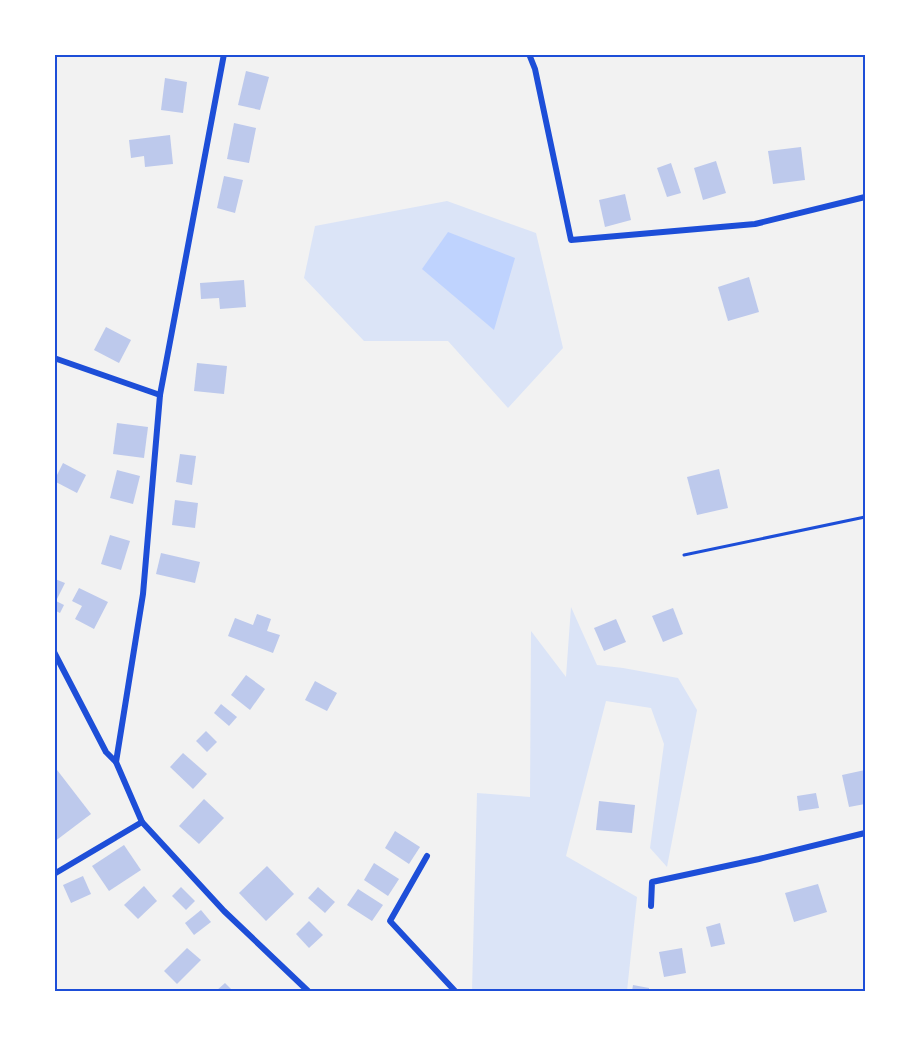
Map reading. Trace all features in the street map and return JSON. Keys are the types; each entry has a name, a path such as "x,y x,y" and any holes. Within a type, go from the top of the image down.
{"street":[{"path":"116,762 143,594 160,396 224,54"},
{"path":"529,54 535,69 571,240 755,224 865,197"},
{"path":"54,358 160,396"},
{"path":"54,652 106,752 116,762 142,822 224,911 308,991"},
{"path":"54,874 142,822"},
{"path":"651,906 652,882 865,833"},
{"path":"427,856 390,921 455,991"}],"path":[{"path":"684,555 865,517"}],"shaded area":[{"path":"447,201 536,233 563,348 508,408 448,341 364,341 304,278 315,226"},
{"path":"571,607 597,665 678,678 697,710 667,867 650,848 664,744 651,708 606,701 566,856 637,897 627,991 472,991 477,793 530,797 531,631 566,677"}],"water":[{"path":"448,232 515,258 494,330 422,269"}],"building":[{"path":"246,71 269,77 260,110 238,105"},
{"path":"165,78 187,82 183,113 161,110"},
{"path":"234,123 256,128 249,163 227,159"},
{"path":"170,135 173,164 145,167 144,156 131,158 129,140"},
{"path":"801,147 805,180 773,184 768,151"},
{"path":"716,161 726,193 703,200 694,168"},
{"path":"671,163 681,193 667,197 657,168"},
{"path":"224,176 243,180 235,213 217,208"},
{"path":"625,194 631,220 605,227 599,200"},
{"path":"749,277 759,312 728,321 718,287"},
{"path":"244,280 246,307 220,309 219,298 201,299 200,283"},
{"path":"106,327 131,340 119,363 94,350"},
{"path":"197,363 227,366 224,394 194,391"},
{"path":"117,423 148,427 144,458 113,454"},
{"path":"180,454 196,456 192,485 176,482"},
{"path":"63,463 86,475 77,493 54,481"},
{"path":"719,469 728,508 697,515 687,477"},
{"path":"117,470 140,476 133,504 110,498"},
{"path":"175,500 198,503 195,528 172,525"},
{"path":"110,535 130,541 121,570 101,564"},
{"path":"161,553 200,562 195,583 156,574"},
{"path":"55,579 65,583 56,601 64,605 60,613 54,610"},
{"path":"79,588 108,602 94,629 75,619 82,606 72,601"},
{"path":"673,608 683,634 663,642 652,616"},
{"path":"257,614 271,619 267,631 280,635 273,653 228,636 235,618 253,625"},
{"path":"616,619 626,642 604,651 594,628"},
{"path":"246,675 265,689 250,710 231,695"},
{"path":"315,681 337,693 327,711 305,700"},
{"path":"221,704 237,717 229,726 214,713"},
{"path":"206,731 217,742 207,752 196,741"},
{"path":"183,753 207,774 193,789 170,767"},
{"path":"54,766 91,814 54,842"},
{"path":"865,770 865,804 849,807 842,775"},
{"path":"816,793 819,808 799,811 797,796"},
{"path":"204,799 224,818 199,844 179,826"},
{"path":"599,801 635,805 632,833 596,830"},
{"path":"395,831 420,847 409,864 385,848"},
{"path":"124,845 141,870 109,891 92,866"},
{"path":"374,863 399,879 388,896 364,880"},
{"path":"267,866 294,894 266,921 239,893"},
{"path":"83,876 91,894 71,903 63,885"},
{"path":"818,884 827,912 794,922 785,893"},
{"path":"144,886 157,901 138,919 124,905"},
{"path":"181,887 195,901 186,910 172,896"},
{"path":"318,887 335,902 325,913 308,898"},
{"path":"358,889 383,905 372,921 347,905"},
{"path":"201,910 211,922 194,935 185,923"},
{"path":"309,921 323,935 309,948 296,934"},
{"path":"720,923 725,944 711,947 706,927"},
{"path":"187,948 201,960 177,984 164,971"},
{"path":"682,948 686,973 664,977 659,952"},
{"path":"225,983 233,991 216,991"},
{"path":"633,985 649,988 649,991 632,991"}]}
